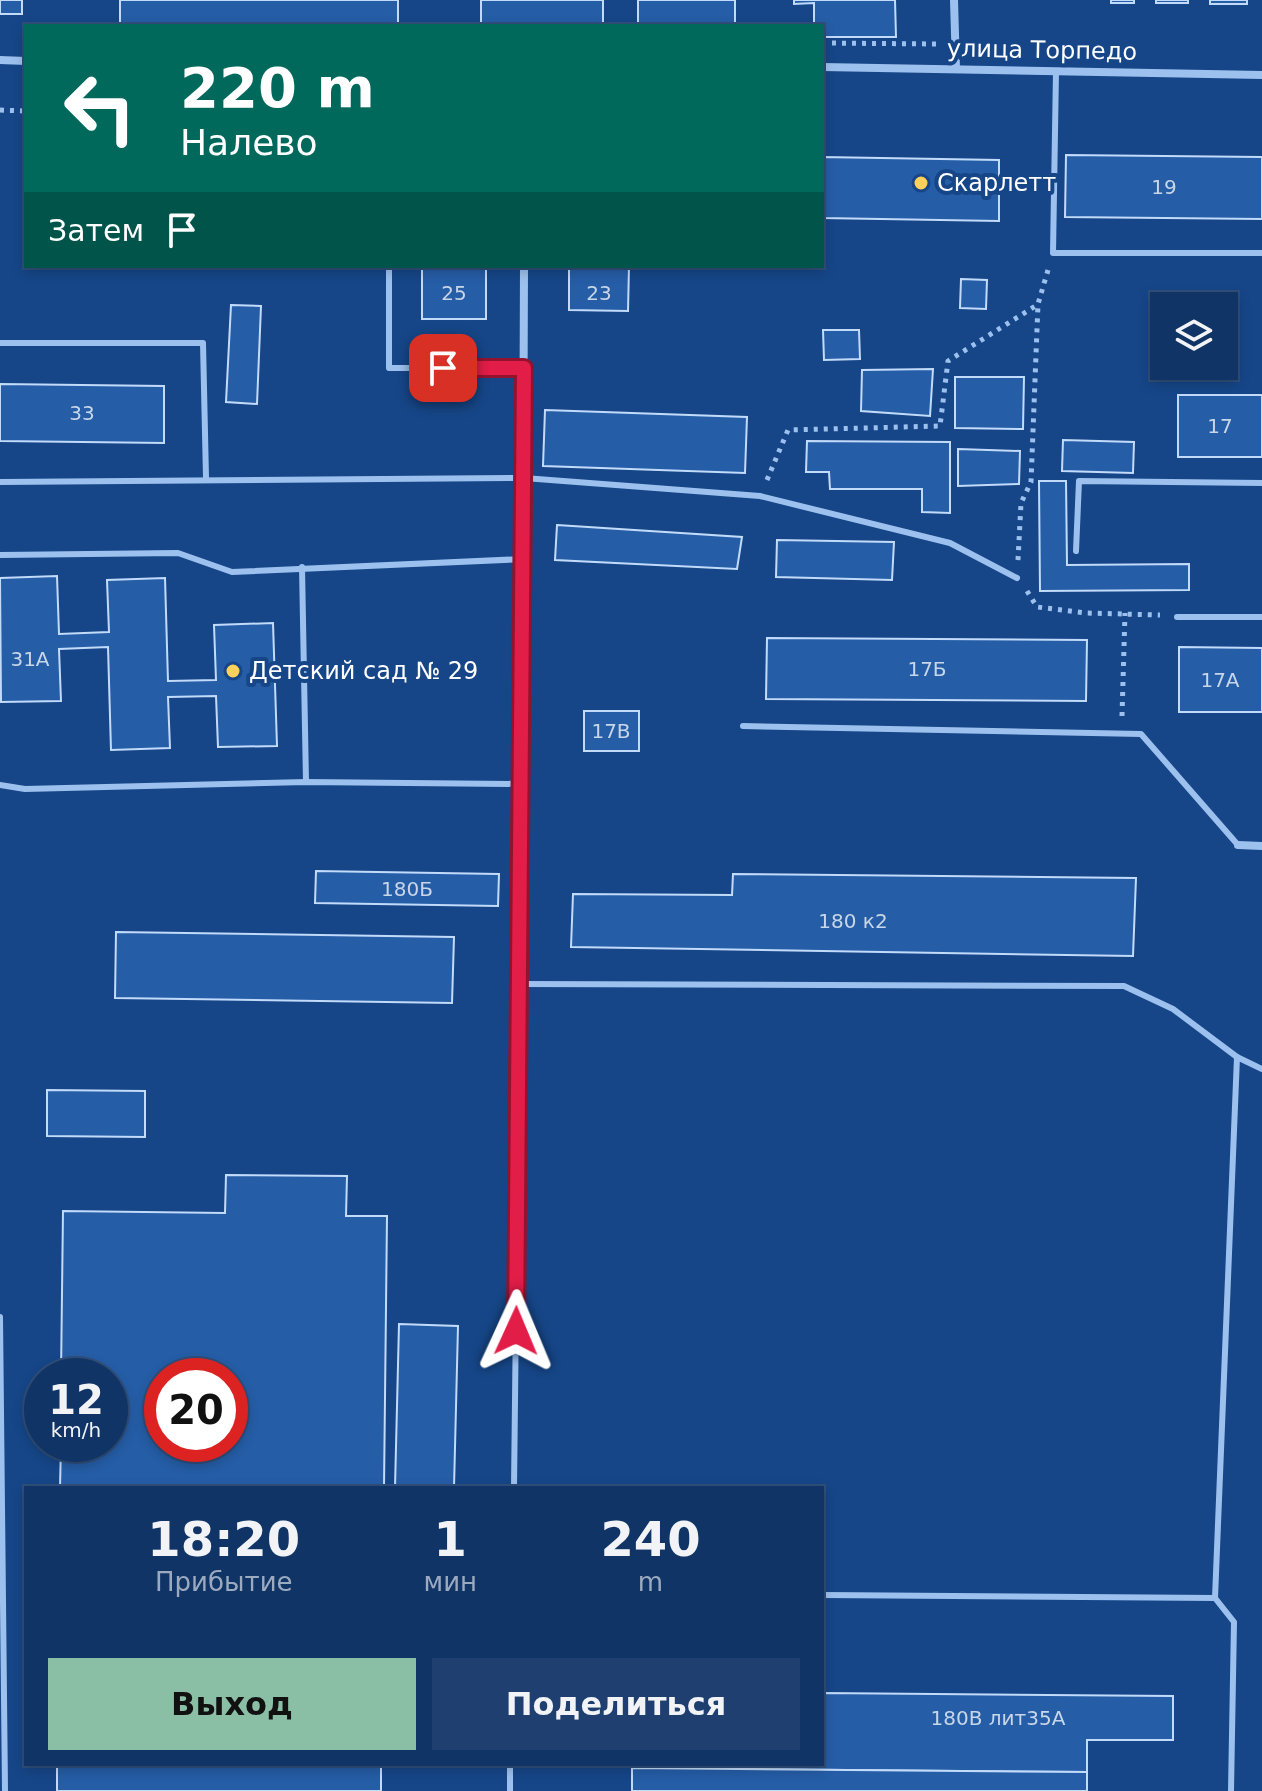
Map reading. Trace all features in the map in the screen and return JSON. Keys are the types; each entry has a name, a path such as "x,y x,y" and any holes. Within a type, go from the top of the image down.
{"street":[{"path":"954,0 956,68"},
{"path":"0,60 24,61"},
{"name":"улица Торпедо","path":"824,67 1262,75"},
{"path":"522,784 524,268"},
{"path":"1238,845 1262,846"}],"lane":[{"path":"1056,71 1053,253 1262,253"},
{"path":"389,268 389,368 524,368"},
{"path":"0,343 203,343 206,478"},
{"path":"0,482 206,478 524,478 760,496 950,543 1017,578"},
{"path":"1076,551 1079,481 1262,483"},
{"path":"0,555 178,553 232,572 524,559"},
{"path":"302,567 306,782"},
{"path":"1177,617 1262,617"},
{"path":"743,726 1141,734 1238,845"},
{"path":"0,785 25,789 306,782 522,784 514,1486"},
{"path":"520,984 1124,986 1173,1009 1237,1057 1262,1069"},
{"path":"1231,1791 1234,1622 1215,1598 1237,1057"},
{"path":"0,1317 5,1791"},
{"path":"824,1595 1215,1598"},
{"path":"510,1766 510,1791"}],"path":[{"path":"824,43 955,44"},
{"path":"0,110 24,111"},
{"path":"1053,253 1038,304 1031,482 1021,503 1017,578 1037,607 1086,613 1177,617"},
{"path":"760,496 788,430 940,426 948,361 1038,304"},
{"path":"1121,734 1125,613"}],"building":[{"path":"0,0 22,0 22,14 0,14"},
{"path":"120,0 398,0 398,23 120,24"},
{"path":"481,0 603,0 603,24 481,24"},
{"path":"638,0 735,0 735,24 638,24"},
{"path":"794,0 895,0 896,37 824,37 824,24 814,24 814,3 794,4"},
{"path":"1111,0 1134,0 1134,3 1111,3"},
{"path":"1156,0 1188,0 1188,3 1156,3"},
{"path":"1210,0 1247,0 1247,4 1210,4"},
{"path":"1066,155 1262,157 1262,219 1065,217"},
{"path":"824,157 999,160 999,221 824,218"},
{"path":"422,268 486,268 486,319 422,319"},
{"path":"569,268 629,268 628,311 569,310"},
{"path":"961,279 987,280 986,309 960,308"},
{"path":"231,305 261,306 257,404 226,402"},
{"path":"823,330 859,330 860,359 824,360"},
{"path":"933,369 930,416 861,411 862,370"},
{"path":"955,377 1024,377 1023,429 955,428"},
{"path":"0,384 164,386 164,443 0,441"},
{"path":"1178,395 1262,395 1262,457 1178,457"},
{"path":"545,410 747,417 745,473 543,466"},
{"path":"1063,440 1134,442 1133,473 1062,471"},
{"path":"807,441 950,442 950,513 922,512 922,489 830,489 829,472 806,472"},
{"path":"958,449 1020,451 1019,484 958,486"},
{"path":"1039,481 1066,481 1067,565 1189,564 1189,590 1040,591"},
{"path":"557,525 742,537 737,569 555,560"},
{"path":"777,540 894,542 892,580 776,577"},
{"path":"57,576 59,634 109,632 107,580 165,578 168,681 216,680 214,625 273,623 277,746 218,747 216,696 168,697 170,748 111,750 108,647 59,649 61,701 1,702 0,578"},
{"path":"767,638 1087,640 1086,701 766,699"},
{"path":"1179,647 1262,648 1262,712 1179,712"},
{"path":"584,711 639,711 639,751 584,751"},
{"path":"316,871 499,874 498,906 315,903"},
{"path":"733,874 1136,878 1133,956 571,947 573,894 732,895"},
{"path":"116,932 454,937 452,1003 115,998"},
{"path":"47,1090 145,1091 145,1137 47,1136"},
{"path":"226,1175 347,1176 346,1216 387,1216 384,1486 60,1486 61,1462 128,1462 128,1358 61,1358 63,1211 225,1213"},
{"path":"399,1324 458,1326 454,1486 395,1486"},
{"path":"824,1693 1173,1696 1173,1740 1087,1740 1087,1772 632,1768 824,1766"},
{"path":"57,1766 381,1766 381,1791 57,1791"},
{"path":"632,1768 1087,1772 1087,1791 632,1791"}],"place":[{"name":"Скарлетт","path":"921,183"},
{"name":"Детский сад № 29","path":"233,671"}],"route":[{"path":"443,368 524,368 516,1331"}]}
